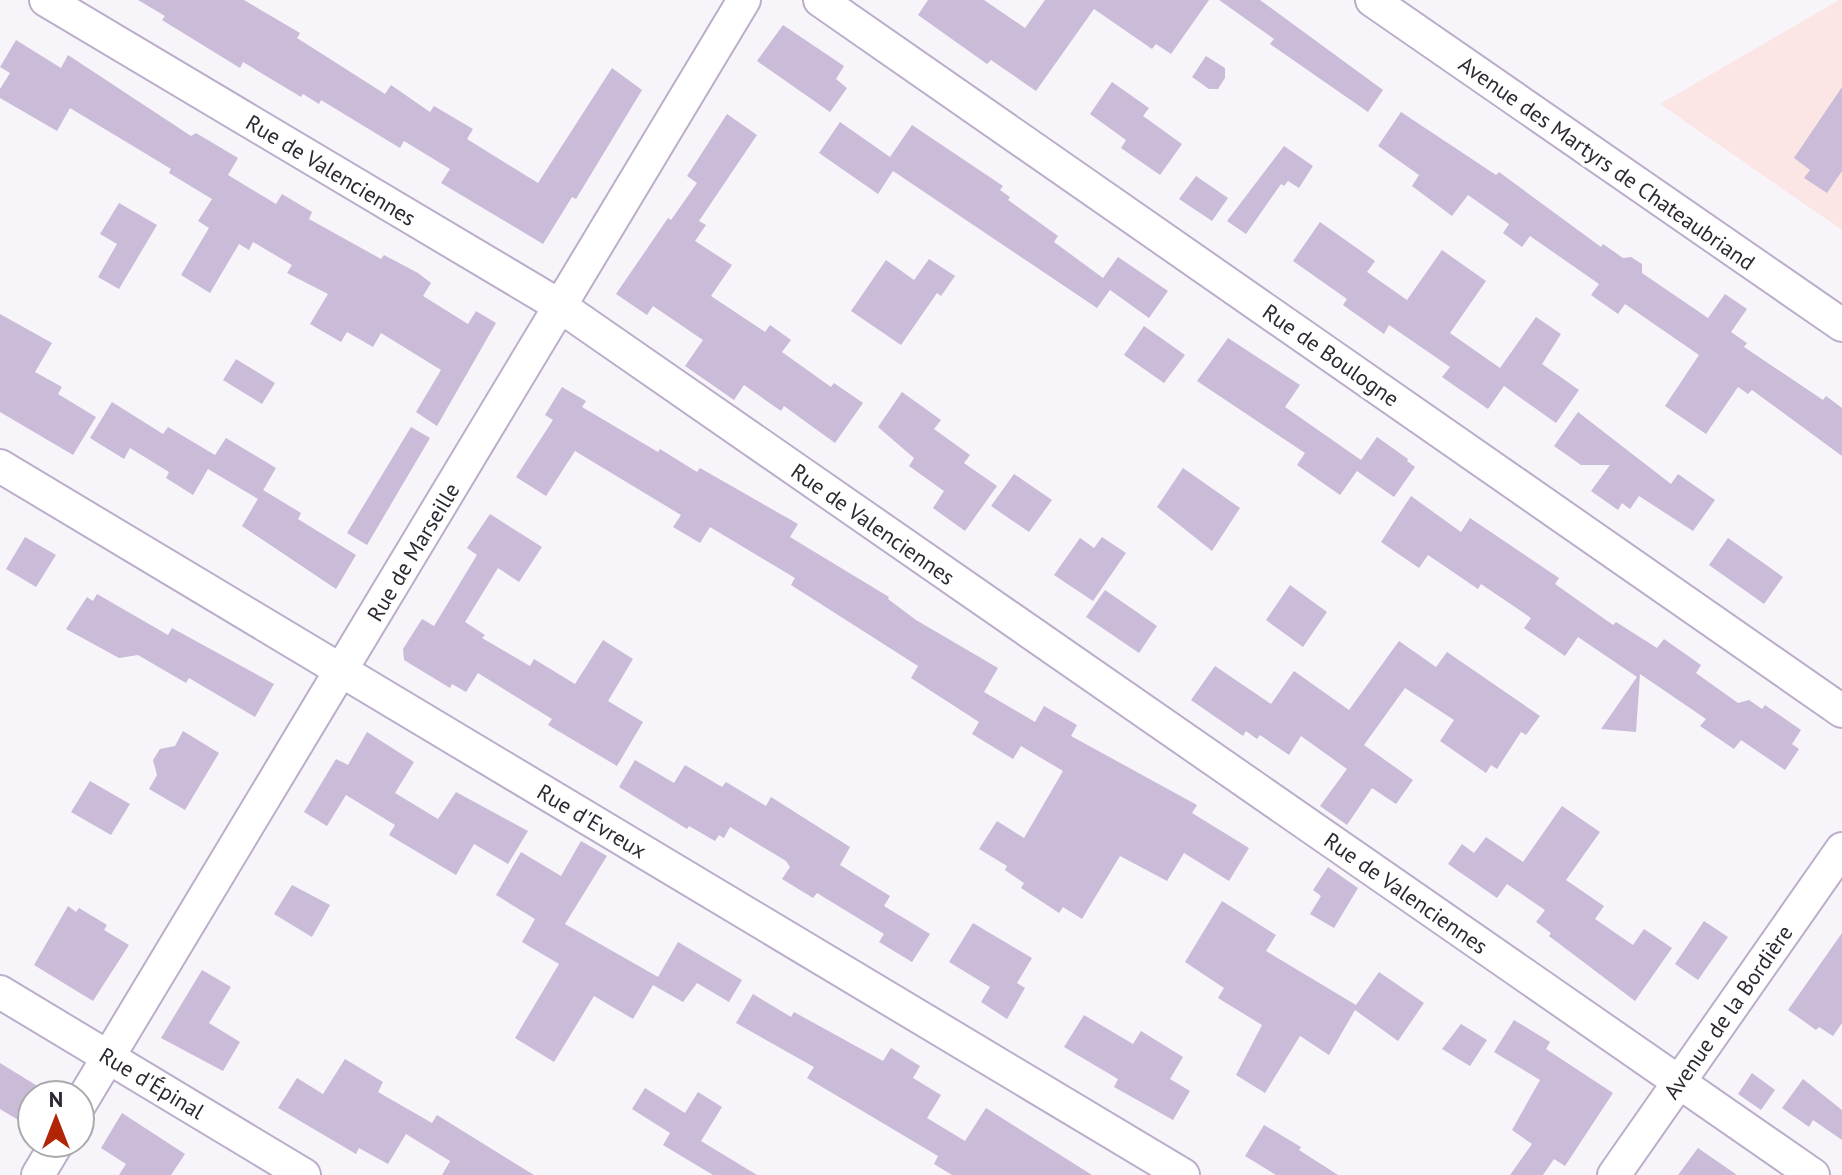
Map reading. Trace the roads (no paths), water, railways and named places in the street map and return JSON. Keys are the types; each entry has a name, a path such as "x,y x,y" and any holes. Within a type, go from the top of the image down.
{"street":[{"name":"Rue de Valenciennes","path":"46,0 560,306 1813,1175"},
{"name":"Rue de Marseille","path":"95,1079 744,0"},
{"name":"Rue de Boulogne","path":"820,0 1842,711"},
{"name":"Avenue des Martyrs de Chateaubriand","path":"1372,0 1842,325"},
{"name":"Rue d'Evreux","path":"0,466 1183,1175"},
{"name":"Avenue de la Bordière","path":"1614,1175 1842,849"},
{"name":"Rue d'Épinal","path":"0,992 304,1175"}]}
